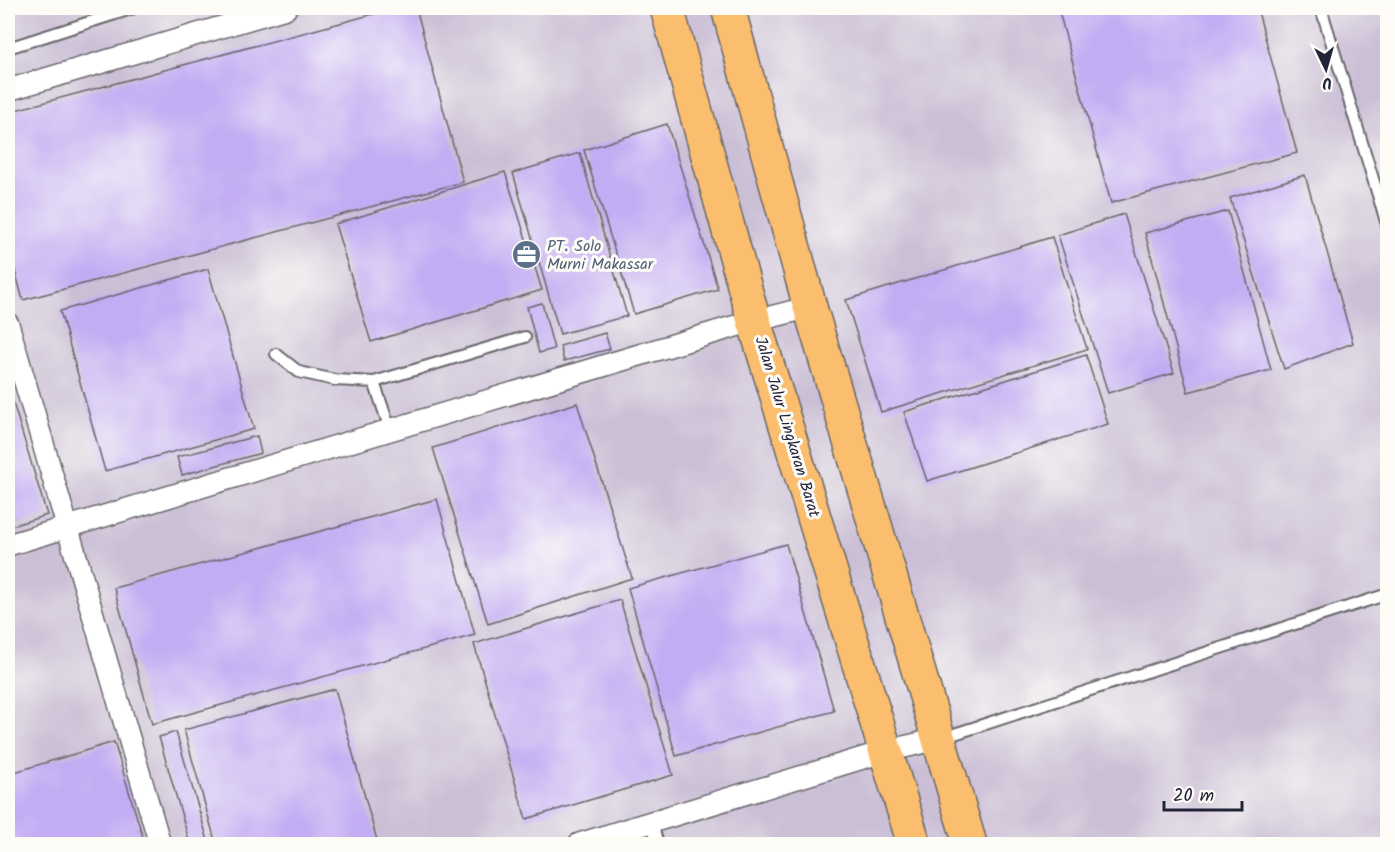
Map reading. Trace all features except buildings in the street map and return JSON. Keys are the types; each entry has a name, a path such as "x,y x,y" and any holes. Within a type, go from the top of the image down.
{"main road":[{"name":"Jalan Jalur Lingkaran Barat","path":"667,8 754,321 914,844"},
{"path":"728,8 810,307 970,844"}],"street":[{"path":"8,90 275,9"},
{"path":"8,545 391,432 754,321 810,307"},
{"path":"8,324 65,527 160,844"},
{"path":"579,844 652,824 886,751 939,739"}],"lane":[{"path":"8,48 134,8"},
{"path":"1321,8 1388,228"},
{"path":"276,354 299,372 335,380 374,382 525,337"},
{"path":"374,382 391,432"},
{"path":"939,739 1388,594"},
{"path":"652,824 658,844"}],"shaded area":[{"path":"8,8 1387,8 1387,844 8,844"}],"place":[{"name":"PT. Solo Murni Makassar","path":"526,255"}]}
